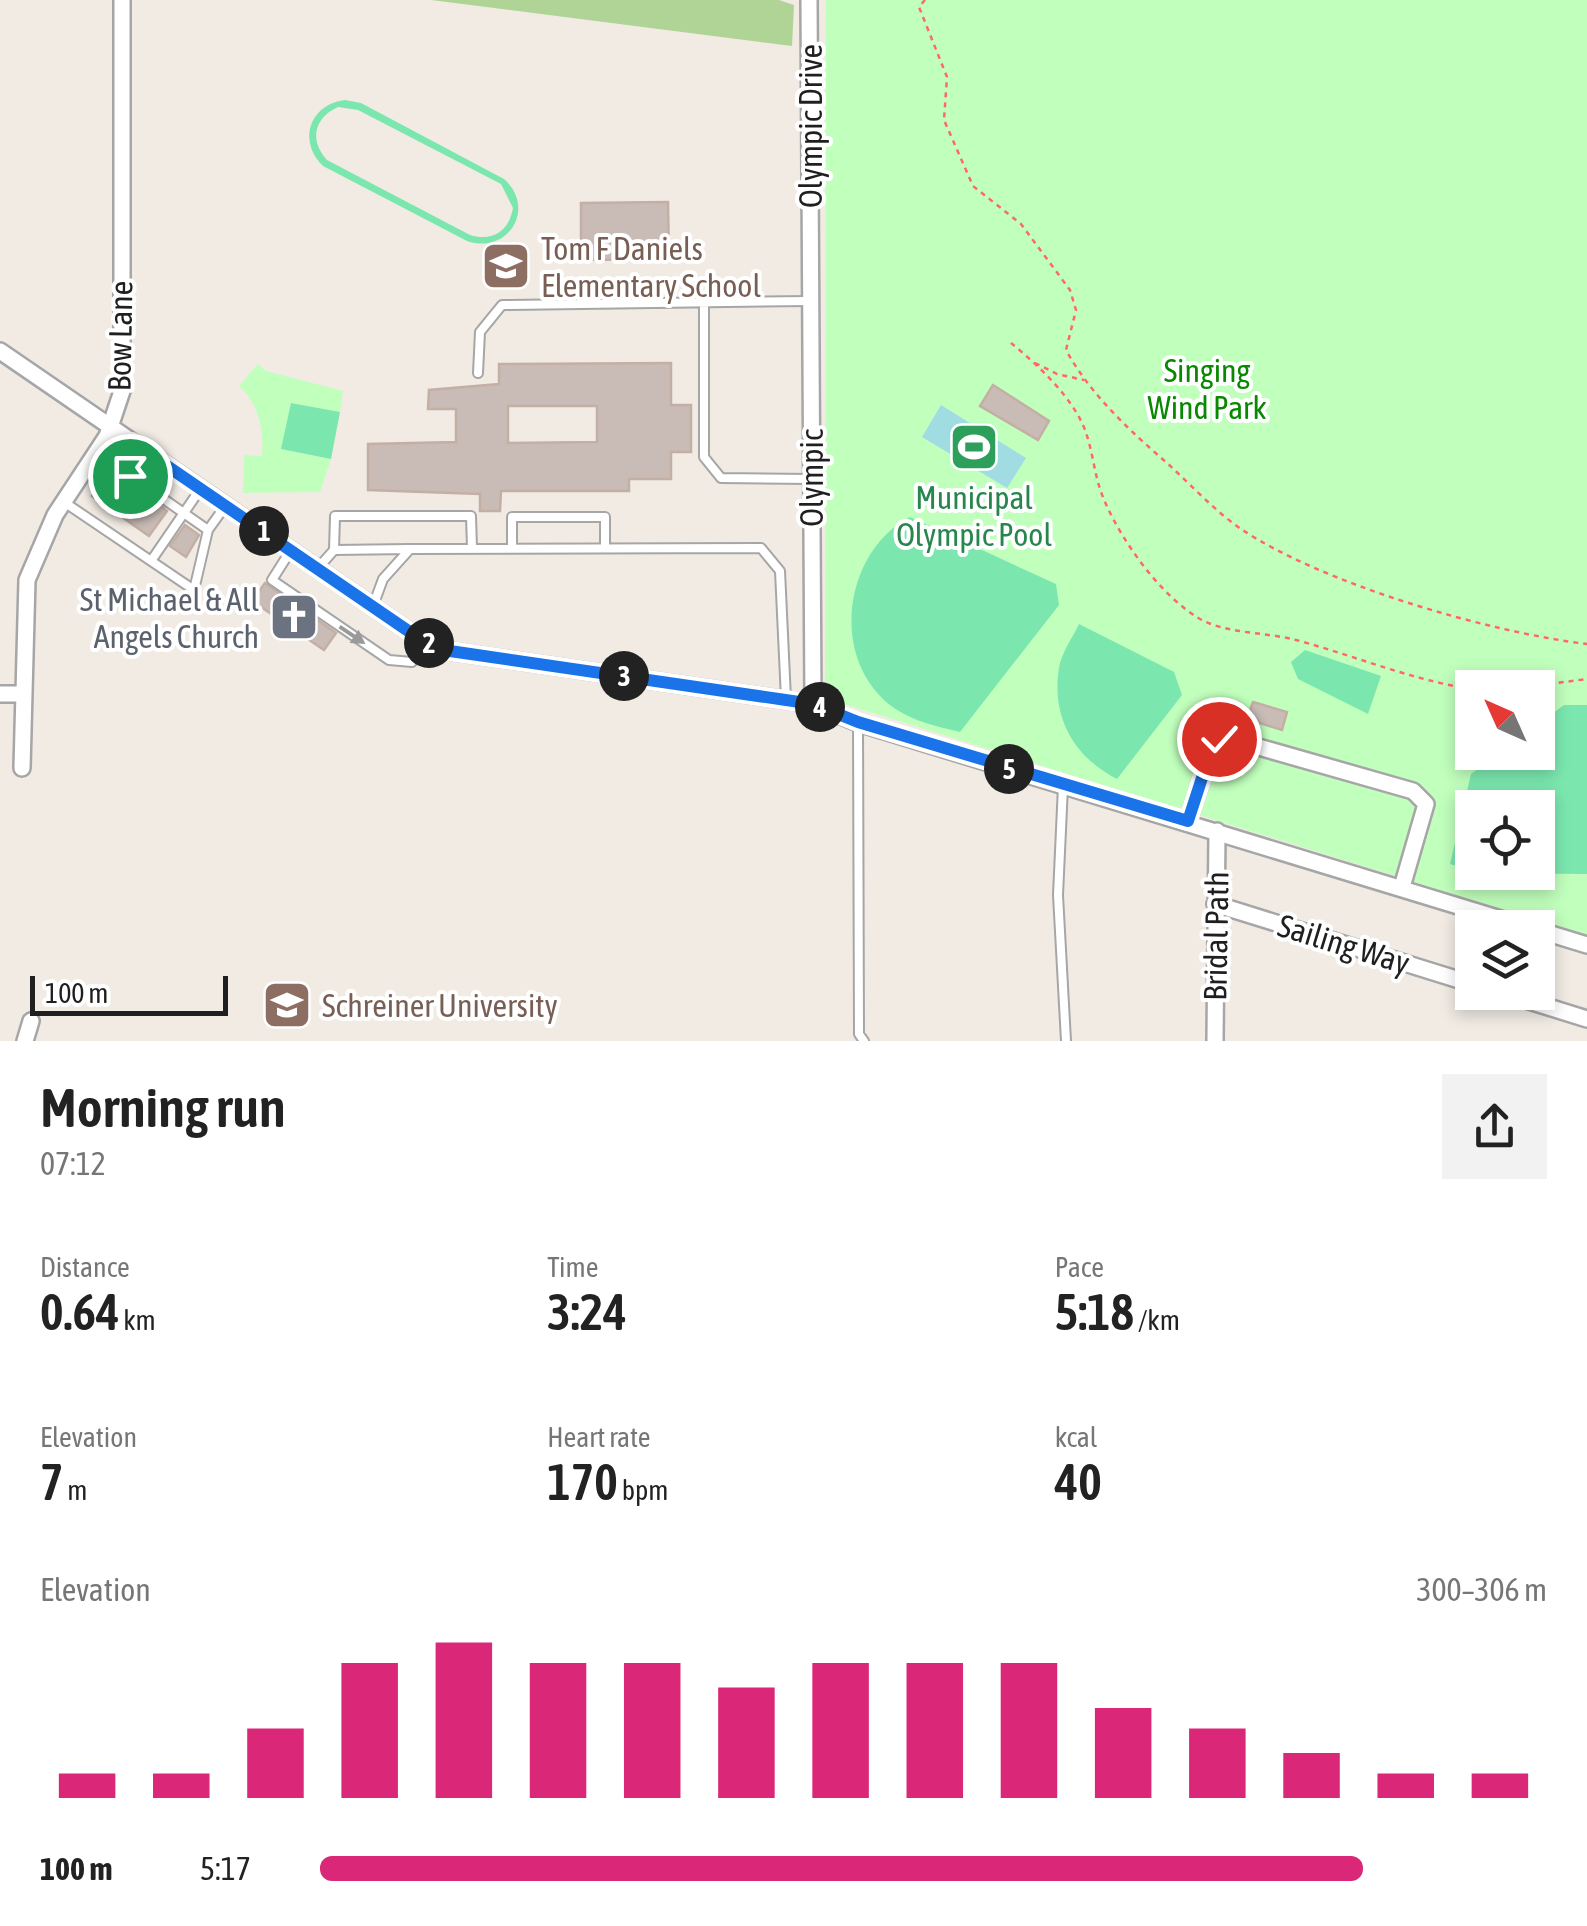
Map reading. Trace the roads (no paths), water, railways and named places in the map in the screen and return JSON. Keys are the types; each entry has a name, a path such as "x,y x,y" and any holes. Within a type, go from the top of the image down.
{"street":[{"name":"Bow Lane","path":"22,768 27,580 64,502 111,427 122,392 122,0"},
{"name":"Olympic Drive","path":"809,0 810,253"},
{"name":"Olympic","path":"810,253 813,704"},
{"path":"0,351 443,650 813,704 858,722 1472,910"},
{"path":"0,694 24,694"},
{"path":"1188,821 1213,744 1227,738 1414,791 1426,804 1402,888"},
{"name":"Bridal Path","path":"1214,1041 1217,831"},
{"name":"Sailing Way","path":"1215,904 1455,979"},
{"path":"1555,935 1587,945"},
{"path":"1555,1010 1587,1020"},
{"path":"25,1041 31,1021"}],"lane":[{"path":"478,374 480,332 502,304 810,301"},
{"path":"704,302 704,457 721,478 812,479"},
{"path":"132,442 122,457 130,476 138,482"},
{"path":"148,488 208,530"},
{"path":"152,561 201,488"},
{"path":"64,502 194,590 208,530 226,506"},
{"path":"318,568 334,550 335,516 471,516 472,548"},
{"path":"512,548 512,518 605,518 605,548"},
{"path":"373,606 383,579 410,548"},
{"path":"334,550 761,548 780,570 786,699"},
{"path":"291,550 272,580 389,660 412,662 430,644"},
{"path":"858,722 858,1034 864,1041"},
{"path":"1064,786 1058,895 1066,1041"}],"water":[{"name":"Municipal Olympic Pool","path":"941,405 1026,458 1007,488 922,437"}],"place":[{"name":"Tom F Daniels Elementary School","path":"506,266"},
{"name":"Municipal Olympic Pool","path":"974,447"},
{"name":"St Michael & All Angels Church","path":"294,617"},
{"name":"Schreiner University","path":"287,1005"}],"park label":[{"name":"Singing Wind Park","path":"1207,388"}]}
